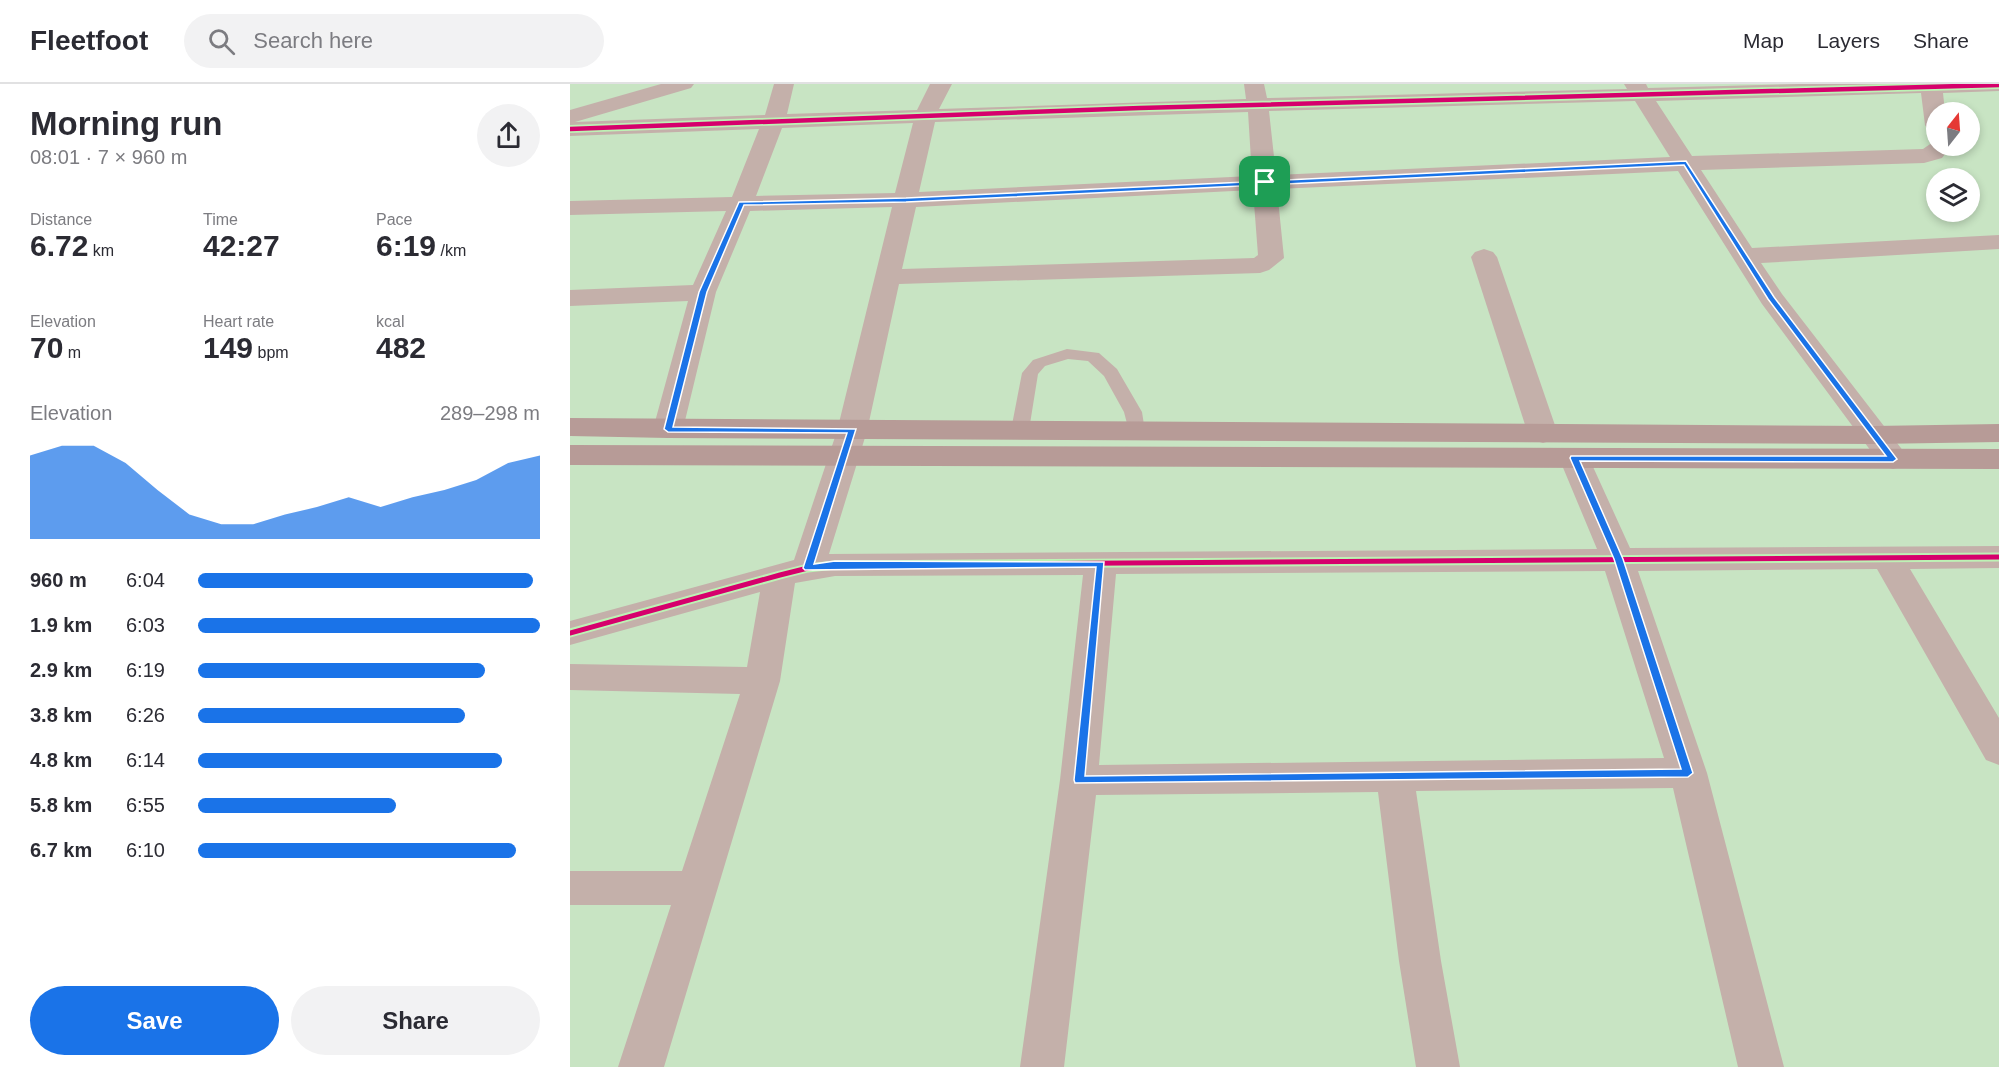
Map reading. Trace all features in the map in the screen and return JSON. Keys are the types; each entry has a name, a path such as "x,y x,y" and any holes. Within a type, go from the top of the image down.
{"main road":[{"path":"570,427 668,429 849,443 1574,458 1999,459"},
{"path":"570,455 849,443 1020,430 1543,434 1999,433"}],"street":[{"path":"668,429 703,292 742,203 784,84"},
{"path":"641,1067 762,681 794,571 849,443 926,114 941,84"},
{"path":"1139,84 1140,108"},
{"path":"656,125 675,85"},
{"path":"570,117 675,85"},
{"path":"1931,85 1933,102"},
{"path":"570,129 926,114 1140,108 1256,94 1999,85"},
{"path":"1638,89 1771,298 1893,459"},
{"path":"889,277 1260,265 1271,258 1256,94"},
{"path":"570,207 906,200 1686,163 1926,155"},
{"path":"1744,256 1999,242"},
{"path":"1484,257 1543,434"},
{"path":"570,298 703,292"},
{"path":"1574,458 1618,559 1688,773 1761,1067"},
{"path":"570,633 794,571 835,565 1999,557"},
{"path":"1887,558 1999,750"},
{"path":"1042,1067 1079,780 1101,564"},
{"path":"570,677 762,681"},
{"path":"1079,780 1688,773"},
{"path":"1395,776 1420,961 1438,1067"},
{"path":"570,888 697,888"}],"lane":[{"path":"1020,430 1030,373 1039,363 1067,354 1093,356 1111,373 1133,412 1136,431"}],"cycle path":[{"path":"570,129 1140,108 1999,85"},
{"path":"570,633 780,575 808,568 835,565 1999,557"}],"route":[{"path":"1686,163 1771,298 1893,459 1574,458 1618,559 1688,773 1079,780 1101,564 835,565 808,568 852,430 668,429 703,292 742,203 906,200 1265,182 1686,163"}]}
